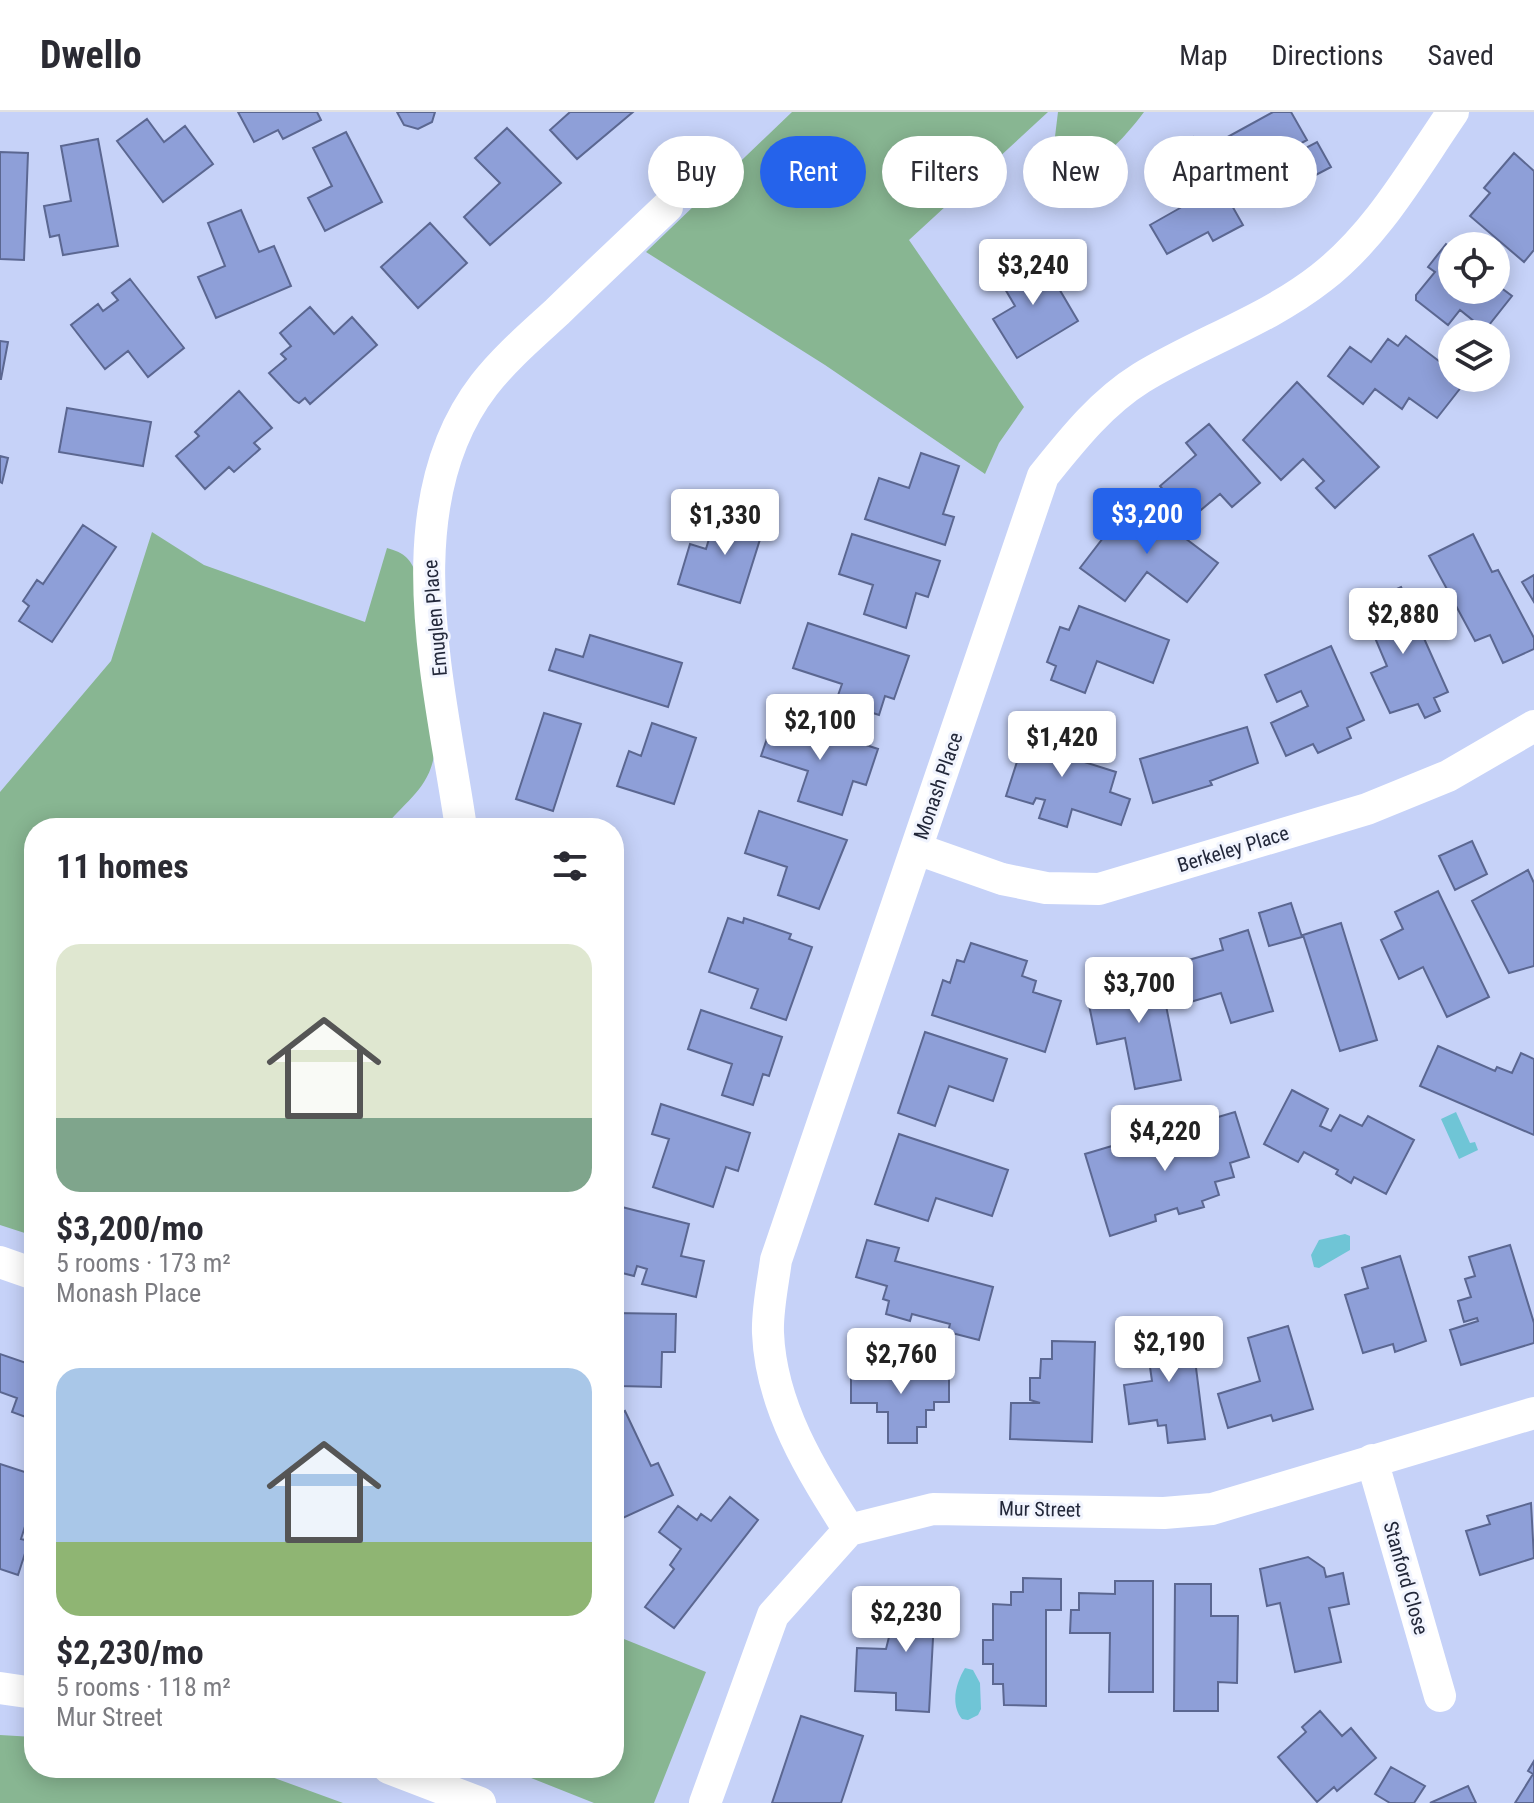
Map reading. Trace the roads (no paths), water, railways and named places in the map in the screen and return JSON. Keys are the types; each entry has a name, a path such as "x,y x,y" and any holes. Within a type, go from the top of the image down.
{"street":[{"name":"Monash Place","path":"849,1530 805,1461 777,1390 768,1332 776,1260 1043,476 1086,423 1140,379 1273,312 1333,268 1364,240 1453,112"},
{"name":"Emuglen Place","path":"460,818 428,579 431,518 443,463 483,386 511,355 666,208"},
{"name":"Berkeley Place","path":"917,849 1002,879 1046,888 1099,889 1367,809 1448,776 1534,726"},
{"path":"0,1262 24,1270"},
{"name":"Mur Street","path":"849,1530 933,1509 1164,1513 1212,1509 1534,1413"},
{"name":"Stanford Close","path":"1372,1460 1440,1696"},
{"path":"705,1803 773,1615 849,1530"},
{"path":"0,1688 24,1692"},
{"path":"415,1778 480,1803"}]}
